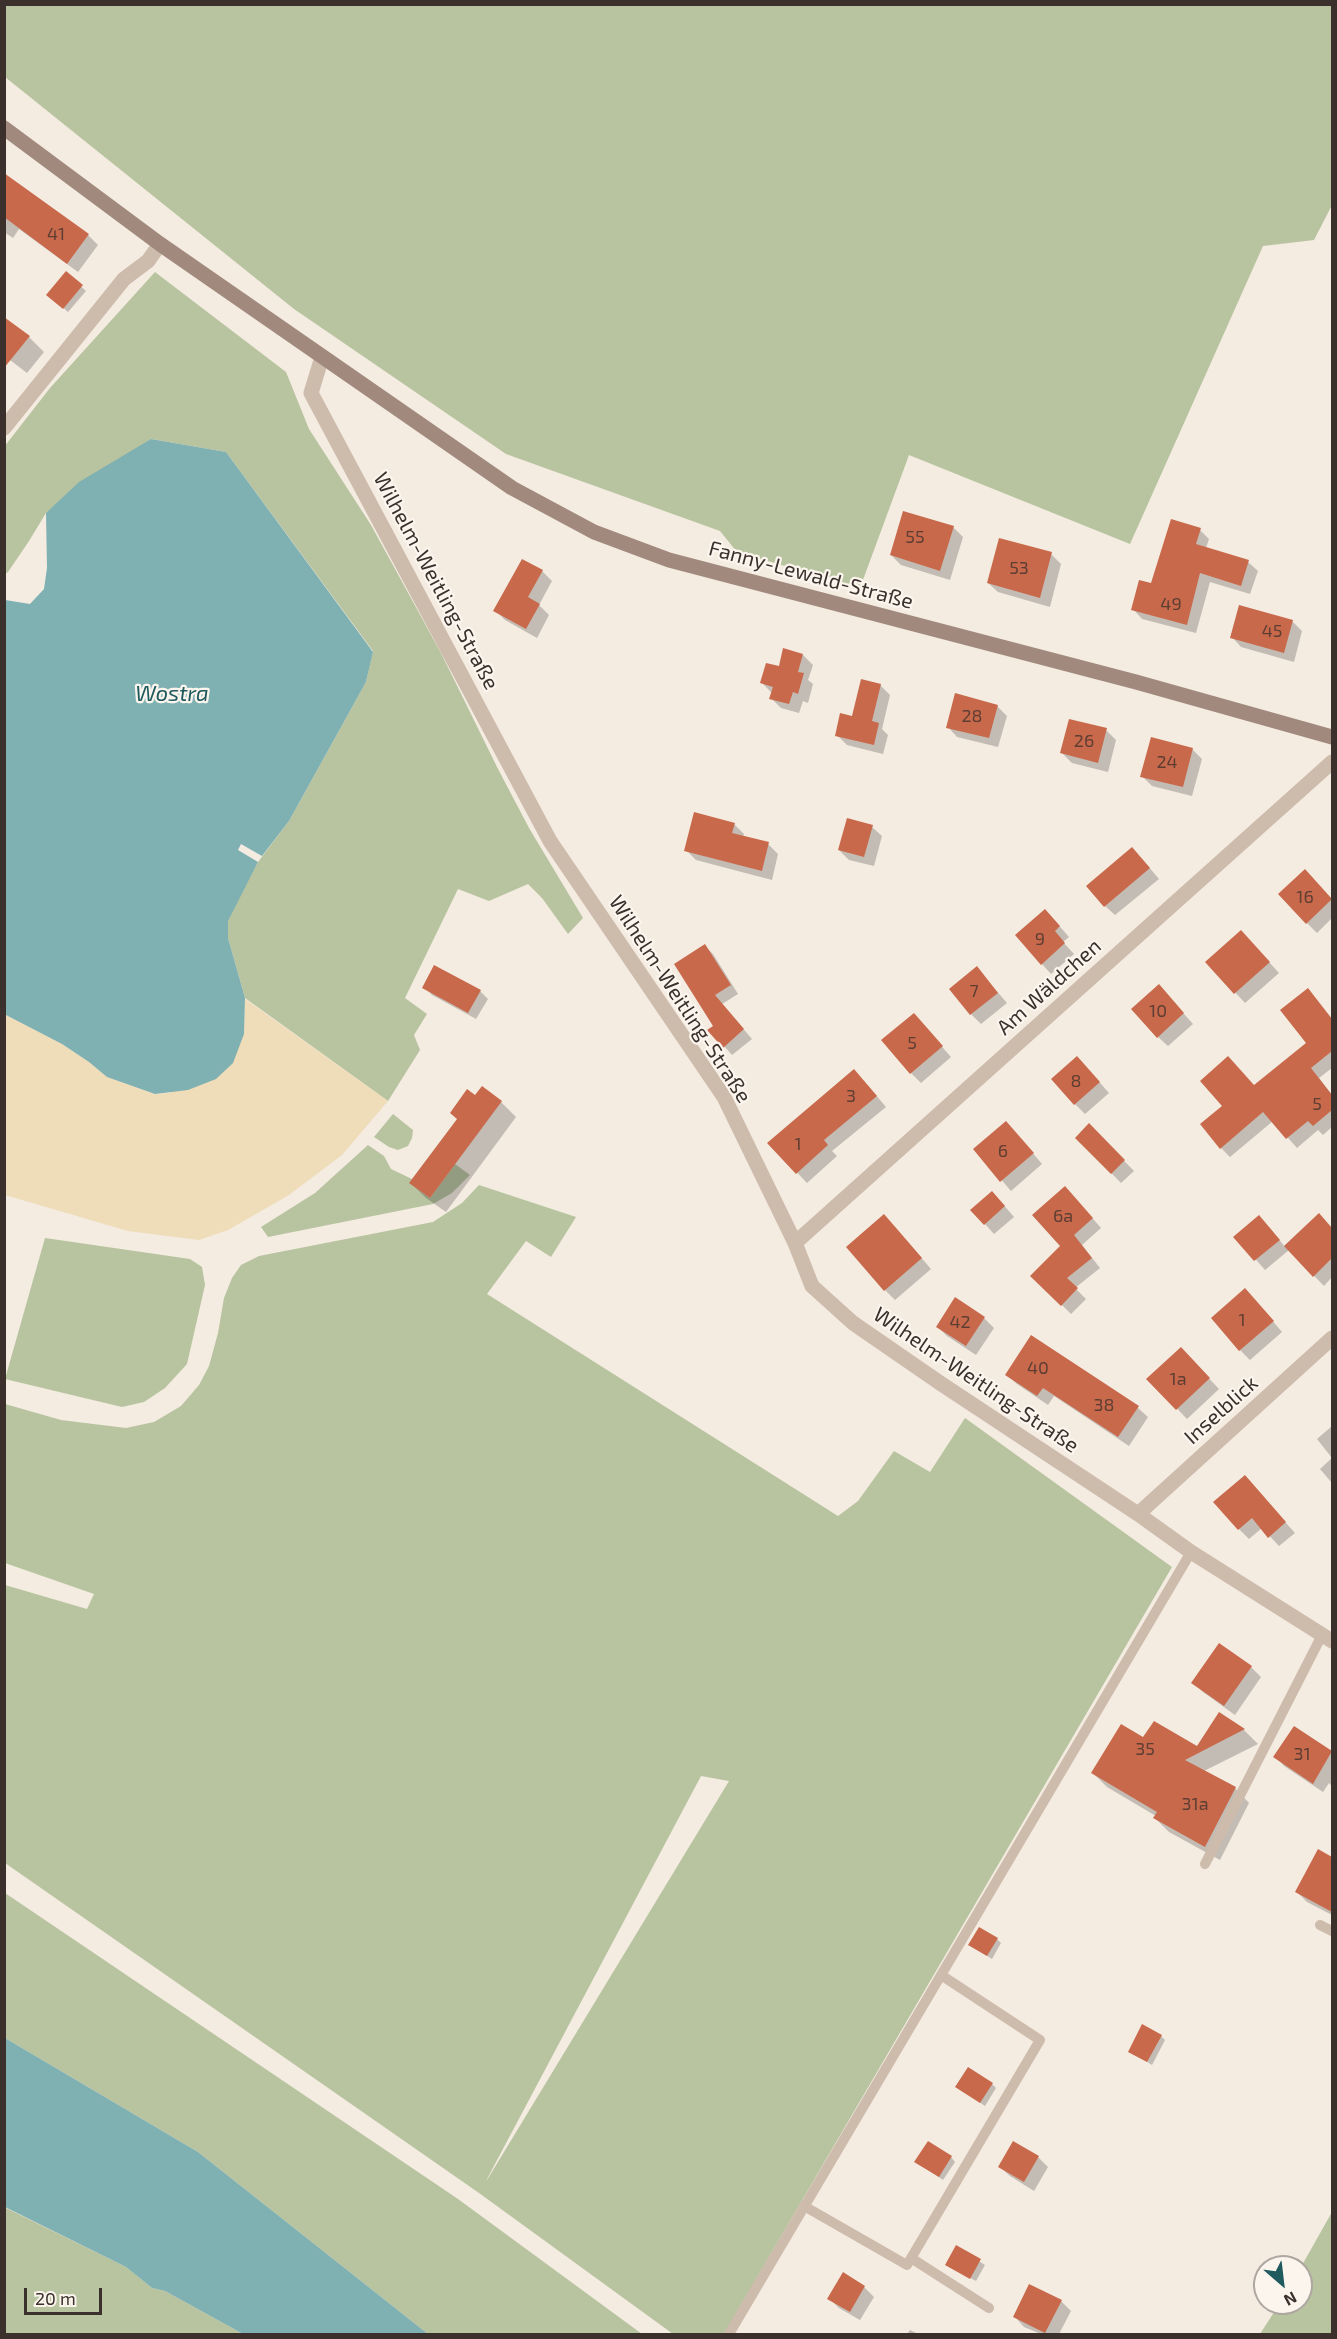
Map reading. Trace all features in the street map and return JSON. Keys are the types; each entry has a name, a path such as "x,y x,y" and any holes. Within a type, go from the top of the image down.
{"street":[{"path":"4,128 160,244 322,357"},
{"path":"4,428 124,279 148,261 160,244"},
{"name":"Fanny-Lewald-Straße","path":"322,357 512,488 594,532 669,560 1136,682 1332,737"},
{"name":"Wilhelm-Weitling-Straße","path":"322,357 311,393 550,841 723,1097 795,1243 812,1286 853,1323 940,1383 1138,1514 1191,1552 1327,1638"},
{"name":"Am Wäldchen","path":"795,1243 1332,762"},
{"name":"Inselblick","path":"1138,1514 1332,1338"}],"lane":[{"path":"729,2334 1191,1552"},
{"path":"1205,1864 1327,1638"},
{"path":"1320,1925 1332,1931"},
{"path":"804,2206 907,2265 1040,2040 941,1975"},
{"path":"911,2258 988,2308"}],"green space":[{"path":"4,5 1332,5 1332,205 1314,240 1263,246 1130,544 909,455 860,588 737,552 720,531 506,454 294,309 5,77"},
{"path":"155,272 286,372 309,429 371,525 441,653 529,828 583,918 568,934 542,898 528,884 489,901 458,889 405,998 427,1014 414,1035 420,1050 388,1101 245,998 228,938 228,921 234,906 258,862 289,821 366,682 373,651 226,452 151,439 46,513 5,574 4,447 50,388"},
{"path":"393,1114 413,1130 408,1146 398,1150 374,1137"},
{"path":"368,1145 384,1156 391,1169 412,1179 410,1183 430,1198 455,1164 470,1175 452,1193 433,1204 268,1237 261,1227 315,1193"},
{"path":"479,1185 576,1217 551,1257 526,1241 487,1294 838,1516 858,1501 894,1451 930,1472 965,1418 1172,1567 724,2334 673,2334 479,2193 5,1863 5,1585 87,1609 94,1594 5,1563 5,1404 61,1420 126,1428 154,1422 181,1406 199,1385 209,1366 224,1298 232,1278 241,1265 259,1256 433,1222 462,1203","holes":["701,1776 729,1781 487,2180"]},
{"path":"45,1238 190,1259 202,1267 205,1285 187,1364 165,1388 144,1402 122,1407 5,1379"},
{"path":"5,1893 458,2199 642,2334 428,2334 198,2152 5,2038"},
{"path":"4,2207 126,2267 152,2288 165,2291 243,2334 5,2334"},
{"path":"1332,2212 1332,2334 1260,2334 1272,2315 1313,2315 1313,2255 1308,2255"}],"sand":[{"path":"245,999 388,1101 342,1155 289,1195 228,1230 199,1240 128,1231 5,1195 4,1014 62,1044 107,1077 155,1094 170,1093 244,1034"}],"water":[{"name":"Wostra","path":"151,439 226,452 373,652 366,682 289,821 262,856 241,844 238,850 258,862 228,921 228,938 245,998 244,1034 233,1063 216,1079 188,1090 155,1094 107,1077 62,1044 4,1014 5,600 30,604 44,589 47,568 46,513 79,482"},
{"path":"5,2038 198,2152 428,2334 243,2334 165,2291 152,2288 126,2267 5,2207"}],"building":[{"path":"4,173 89,234 67,264 4,217"},
{"path":"66,271 83,285 63,309 46,295"},
{"path":"4,317 30,336 4,368"},
{"path":"903,511 954,526 940,571 890,555"},
{"path":"1171,519 1201,528 1196,544 1249,560 1241,586 1200,573 1187,625 1131,610 1139,580 1151,583"},
{"path":"999,538 1052,552 1040,598 987,583"},
{"path":"522,559 543,570 528,597 540,604 526,629 493,611"},
{"path":"1239,605 1293,620 1284,653 1230,638"},
{"path":"783,648 803,654 798,672 804,673 798,694 793,692 789,704 769,699 773,687 760,683 766,663 779,666"},
{"path":"861,679 881,684 872,721 879,723 874,745 835,736 840,713 852,716"},
{"path":"955,693 998,705 989,738 946,728"},
{"path":"1069,719 1107,728 1098,763 1060,753"},
{"path":"1151,737 1193,748 1183,787 1140,777"},
{"path":"694,812 735,823 732,833 769,842 762,871 684,851"},
{"path":"847,818 873,825 864,857 838,850"},
{"path":"1132,847 1150,868 1104,907 1086,886"},
{"path":"1305,869 1332,899 1306,924 1278,894"},
{"path":"1045,909 1060,926 1055,931 1065,943 1041,965 1015,935"},
{"path":"1241,930 1270,962 1234,994 1205,962"},
{"path":"705,944 731,985 715,995 744,1029 723,1048 707,1030 713,1026 674,964"},
{"path":"434,965 481,990 468,1013 422,988"},
{"path":"977,966 998,993 970,1015 949,989"},
{"path":"1159,984 1184,1013 1157,1038 1131,1009"},
{"path":"1308,988 1332,1019 1332,1051 1311,1068 1332,1095 1332,1110 1313,1126 1308,1121 1286,1139 1263,1112 1220,1149 1200,1124 1222,1106 1200,1081 1228,1056 1254,1085 1306,1043 1280,1010"},
{"path":"914,1013 943,1046 910,1074 881,1040"},
{"path":"1077,1056 1100,1082 1074,1105 1051,1079"},
{"path":"854,1069 877,1096 824,1140 828,1145 796,1174 767,1143"},
{"path":"482,1086 502,1101 430,1198 409,1183 457,1119 450,1113 467,1089 475,1095"},
{"path":"1006,1121 1034,1153 1000,1182 973,1149"},
{"path":"1089,1123 1125,1160 1111,1174 1075,1138"},
{"path":"1065,1186 1093,1218 1074,1235 1092,1258 1067,1278 1078,1288 1061,1306 1030,1276 1060,1246 1032,1215"},
{"path":"992,1191 1005,1206 984,1225 970,1210"},
{"path":"1319,1213 1332,1228 1332,1258 1313,1277 1284,1246"},
{"path":"884,1214 922,1258 884,1291 846,1247"},
{"path":"1259,1215 1280,1240 1254,1261 1233,1237"},
{"path":"1245,1288 1274,1321 1239,1351 1211,1318"},
{"path":"955,1297 985,1317 966,1346 936,1327"},
{"path":"1031,1335 1139,1406 1118,1437 1043,1388 1037,1396 1005,1375"},
{"path":"1181,1347 1210,1378 1176,1410 1146,1379"},
{"path":"1245,1475 1286,1522 1268,1538 1252,1518 1238,1530 1213,1502"},
{"path":"1219,1643 1252,1666 1224,1706 1191,1683"},
{"path":"1219,1712 1245,1729 1185,1760 1236,1787 1205,1847 1153,1818 1157,1812 1091,1773 1121,1724 1143,1737 1154,1721 1197,1746"},
{"path":"1294,1726 1332,1751 1313,1784 1273,1757"},
{"path":"1318,1849 1332,1857 1332,1912 1295,1892"},
{"path":"979,1927 998,1938 987,1956 968,1945"},
{"path":"1142,2024 1162,2035 1147,2062 1128,2052"},
{"path":"968,2067 993,2083 980,2103 955,2087"},
{"path":"928,2141 952,2156 939,2177 914,2162"},
{"path":"1013,2141 1039,2156 1024,2182 998,2167"},
{"path":"956,2245 981,2259 970,2279 945,2265"},
{"path":"843,2272 865,2286 850,2312 827,2299"},
{"path":"1029,2284 1062,2300 1045,2333 1013,2317"}]}
